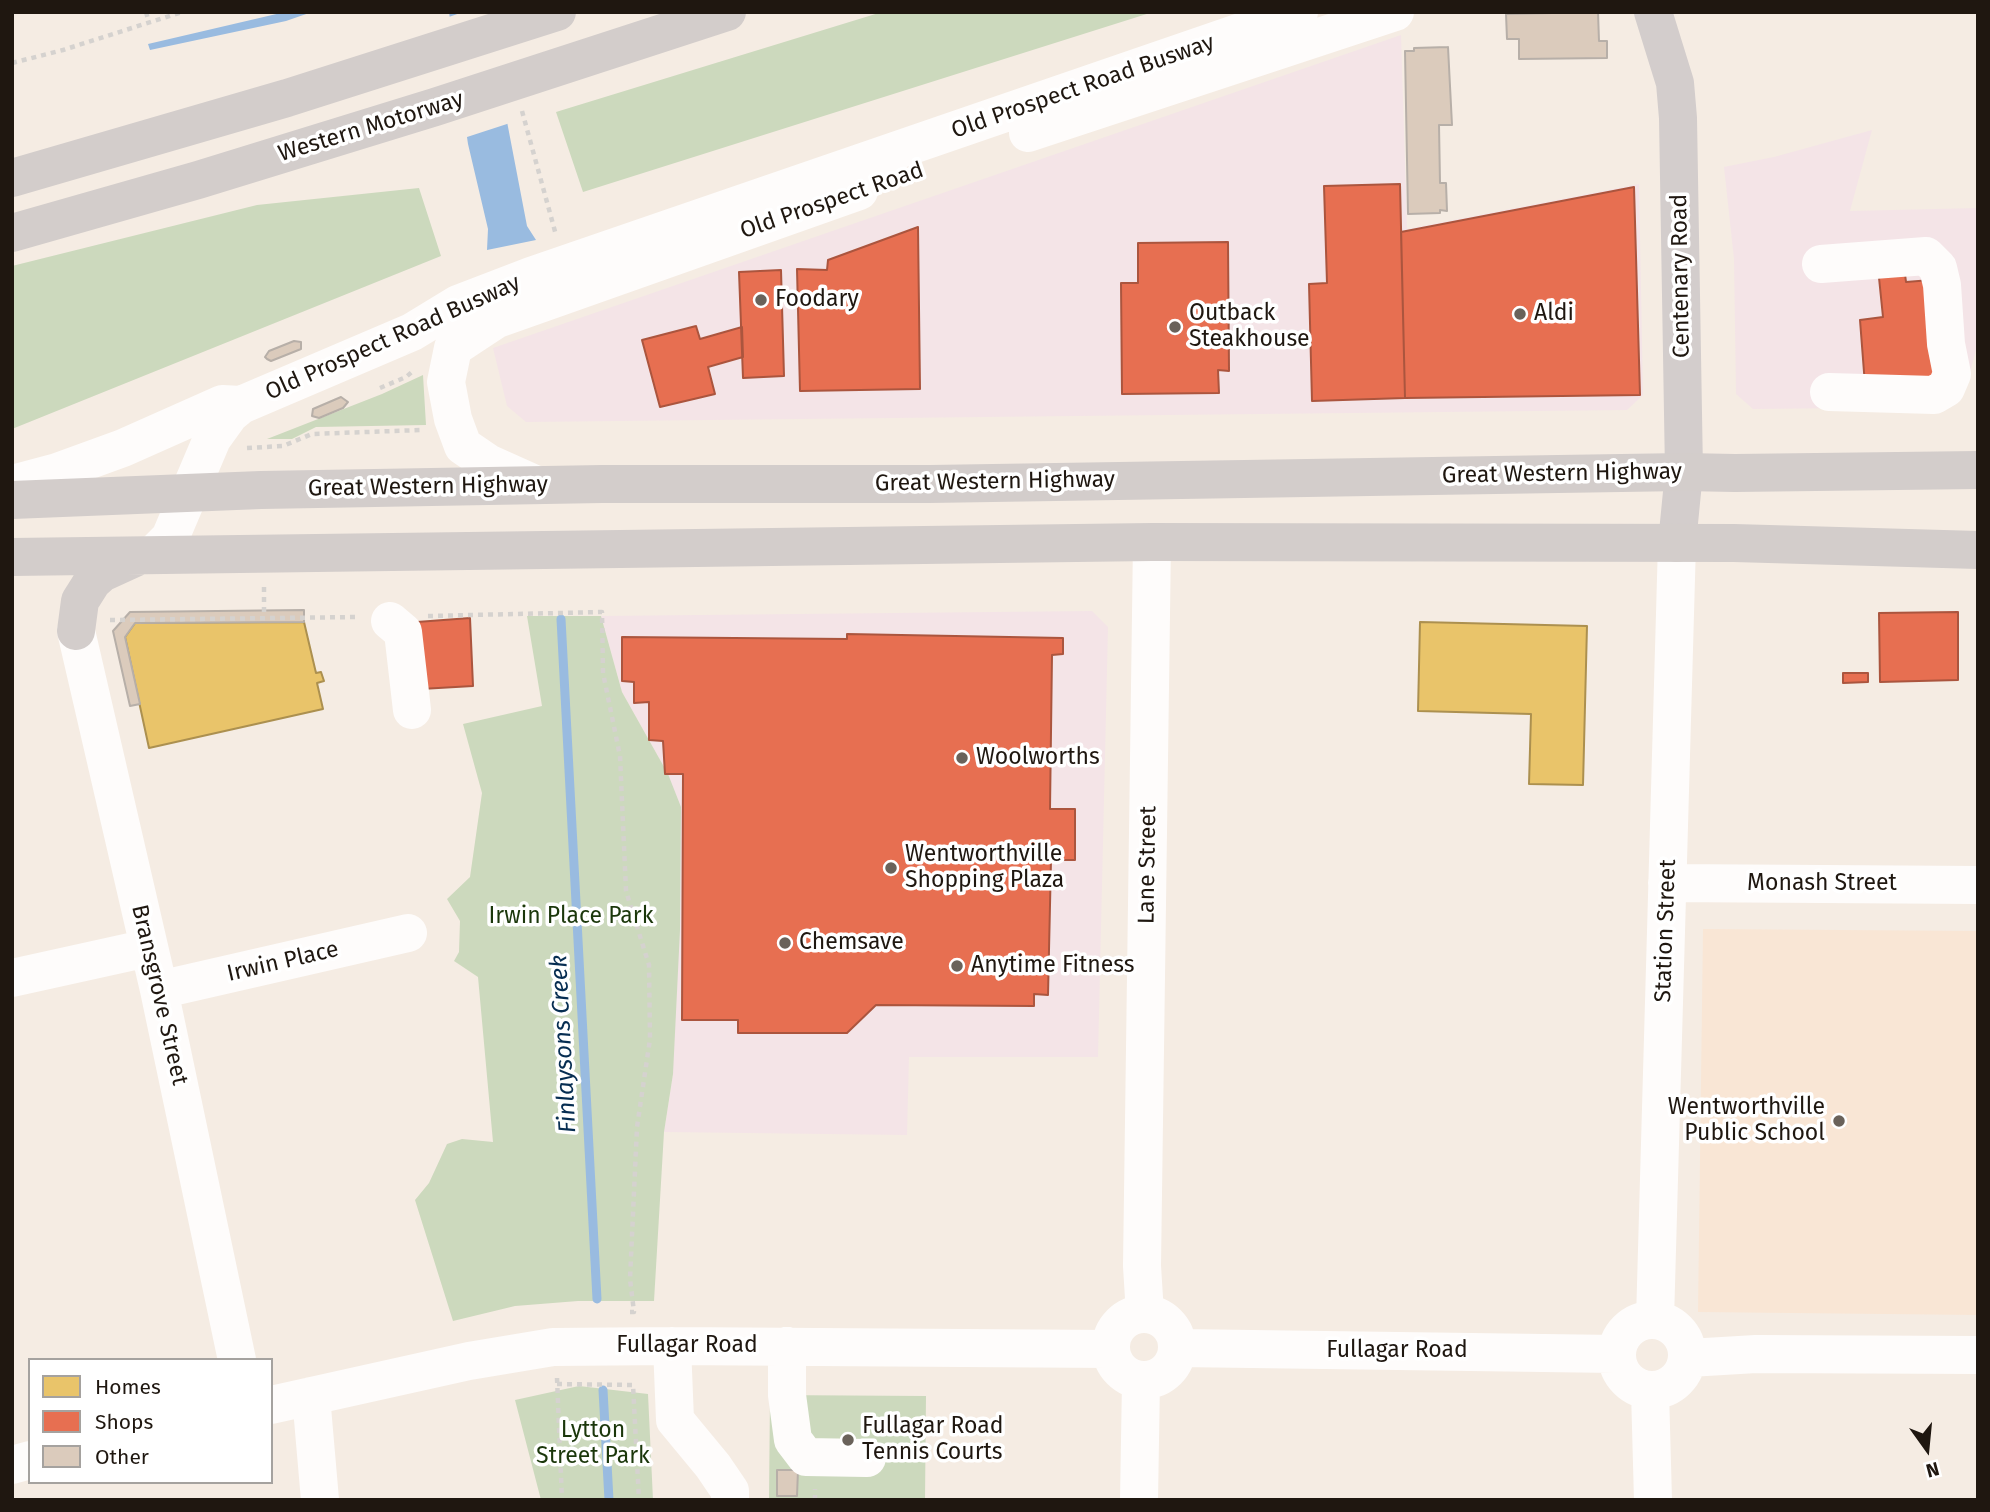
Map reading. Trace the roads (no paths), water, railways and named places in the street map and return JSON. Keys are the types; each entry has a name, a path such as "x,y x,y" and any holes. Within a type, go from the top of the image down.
{"highway":[{"name":"Western Motorway","path":"12,233 198,180 435,107 527,87 727,12"},
{"path":"12,177 287,98 543,17"},
{"name":"Great Western Highway","path":"12,500 261,490 537,485 930,484 1978,470"},
{"path":"12,557 150,553 1152,542 1677,543 1978,551"},
{"path":"89,626 80,601 92,582 119,563 150,553"}],"main road":[{"name":"Centenary Road","path":"1653,12 1675,83 1678,118 1684,472 1677,543"}],"street":[{"name":"Old Prospect Road Busway","path":"150,553 170,538 212,439 230,414 242,405 412,332 458,304 531,276 1299,12"},
{"name":"Old Prospect Road","path":"537,485 488,463 463,446 453,419 446,382 453,348 497,319 982,148 1395,12"},
{"path":"1821,264 1926,256 1938,268 1942,285 1946,344 1952,374 1946,388 1934,395 1829,392"},
{"name":"Old Prospect Road Busway","path":"12,484 57,472 123,448 222,404 242,405"},
{"name":"Lane Street","path":"1145,1314 1142,1266 1152,542"},
{"name":"Station Street","path":"1655,1320 1677,543"},
{"path":"390,621 403,632 412,710"},
{"name":"Bransgrove Street","path":"89,626 148,948 237,1358"},
{"name":"Monash Street","path":"1667,883 1978,885"},
{"name":"Irwin Place","path":"159,990 408,933"},
{"path":"12,978 148,948"},
{"path":"1145,1314 1156,1315 1165,1321 1172,1329 1179,1348 1168,1371 1160,1377 1141,1381 1119,1371 1110,1349 1120,1324 1131,1316 1145,1314"},
{"path":"1655,1320 1673,1326 1680,1333 1689,1358 1676,1381 1667,1387 1650,1391 1641,1390 1628,1382 1619,1369 1616,1354 1618,1343 1633,1325 1655,1320"},
{"path":"672,1346 676,1420 730,1491 730,1500"},
{"path":"787,1346 787,1395 793,1440 806,1457 867,1458"},
{"name":"Fullagar Road","path":"273,1405 469,1362 553,1347 1110,1349"},
{"name":"Fullagar Road","path":"1179,1348 1616,1354"},
{"path":"1689,1358 1756,1354 1978,1355"},
{"path":"1139,1500 1141,1381"},
{"path":"1650,1391 1653,1500"},
{"path":"311,1396 320,1500"}],"water":[{"path":"285,12 312,12 286,21 150,50 148,44"},
{"path":"449,12 486,12 527,226 536,240 487,250 488,229 468,144"}],"waterway":[{"name":"Finlaysons Creek","path":"561,619 597,1299"},
{"name":"Finlaysons Creek","path":"603,1390 609,1500"}],"place":[{"name":"Foodary","path":"761,300"},
{"name":"Aldi","path":"1520,314"},
{"name":"Outback Steakhouse","path":"1175,327"},
{"name":"Woolworths","path":"962,758"},
{"name":"Wentworthville Shopping Plaza","path":"891,868"},
{"name":"Chemsave","path":"785,943"},
{"name":"Anytime Fitness","path":"957,966"},
{"name":"Wentworthville Public School","path":"1839,1121"},
{"name":"Fullagar Road Tennis Courts","path":"848,1440"}],"park label":[{"name":"Irwin Place Park","path":"571,917"},
{"name":"Lytton Street Park","path":"593,1444"}]}
